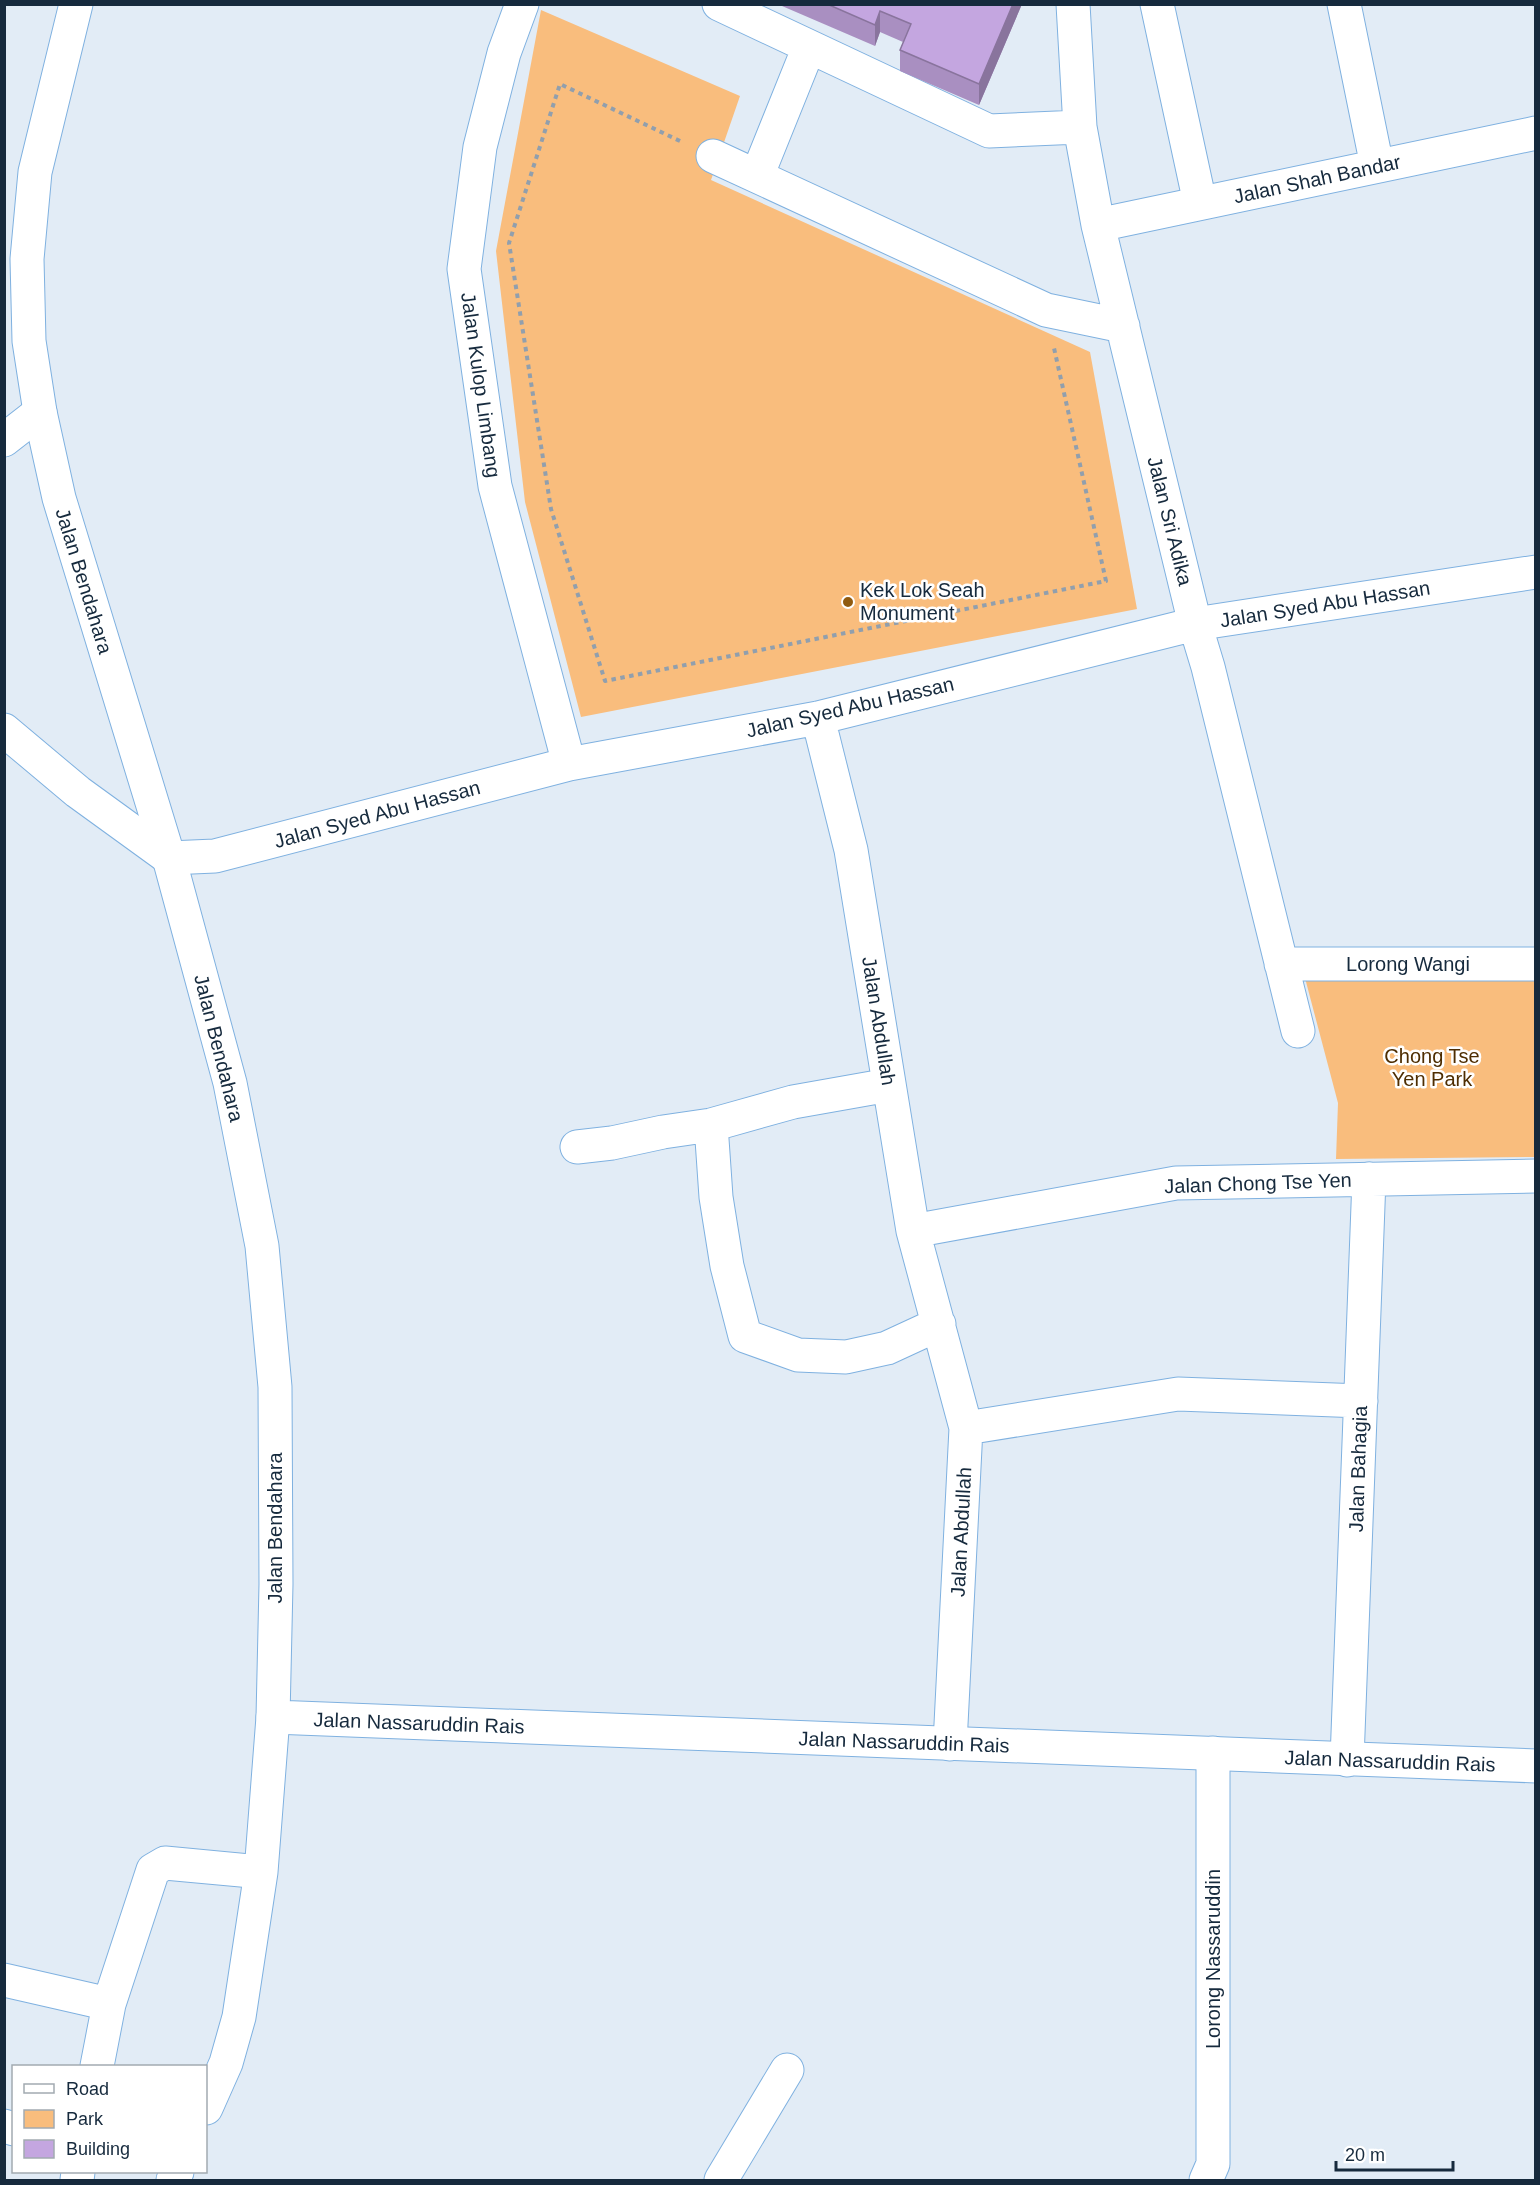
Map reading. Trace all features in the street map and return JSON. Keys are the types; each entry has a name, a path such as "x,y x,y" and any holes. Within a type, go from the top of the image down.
{"street":[{"name":"Jalan Bendahara","path":"76,4 35,172 27,259 29,341 40,412 59,498 169,858 230,1083 262,1246 275,1387 276,1584 273,1717 261,1872 239,2017 226,2063 207,2106"},
{"name":"Jalan Kulop Limbang","path":"522,4 504,53 480,147 464,269 495,486 568,764"},
{"path":"719,4 989,131 1080,127"},
{"name":"Jalan Sri Adika","path":"1073,4 1080,127 1098,225 1195,624 1208,667 1298,1031"},
{"path":"1156,4 1200,203"},
{"path":"1344,4 1377,166"},
{"path":"757,176 809,47"},
{"name":"Jalan Shah Bandar","path":"1098,225 1536,133"},
{"path":"713,156 1046,310 1123,326"},
{"path":"4,440 40,412"},
{"name":"Jalan Syed Abu Hassan","path":"169,858 215,856 568,764 818,718 1195,624 1536,572"},
{"name":"Jalan Abdullah","path":"818,718 851,850 913,1231 966,1428 950,1744"},
{"path":"4,730 78,792 169,858"},
{"name":"Lorong Wangi","path":"1281,964 1536,964"},
{"path":"577,1147 711,1125 793,1102 890,1085"},
{"path":"711,1125 716,1197 727,1266 745,1336 798,1355 846,1357 887,1348 939,1324"},
{"name":"Jalan Chong Tse Yen","path":"913,1231 1176,1183 1536,1176"},
{"name":"Jalan Bahagia","path":"1347,1760 1369,1179"},
{"path":"966,1428 1178,1394 1361,1401"},
{"name":"Jalan Nassaruddin Rais","path":"273,1717 1536,1766"},
{"name":"Lorong Nassaruddin","path":"1209,2172 1213,1753"},
{"path":"97,2065 110,2004 153,1870 165,1863 261,1872"},
{"path":"4,1980 110,2004"},
{"path":"721,2181 788,2070"}],"path":[{"path":"713,156 560,84 508,243 551,509 605,681 1106,581 1046,310"}],"green space":[{"path":"541,10 740,96 711,180 1090,352 1137,609 581,717 525,502 496,251"},
{"name":"Chong Tse Yen Park","path":"1305,978 1535,978 1535,1157 1336,1159 1338,1103"}],"building":[{"path":"827,4 1013,4 979,84 900,50 911,24 880,11 875,25"}],"place":[{"name":"Kek Lok Seah Monument","path":"848,602"}]}
